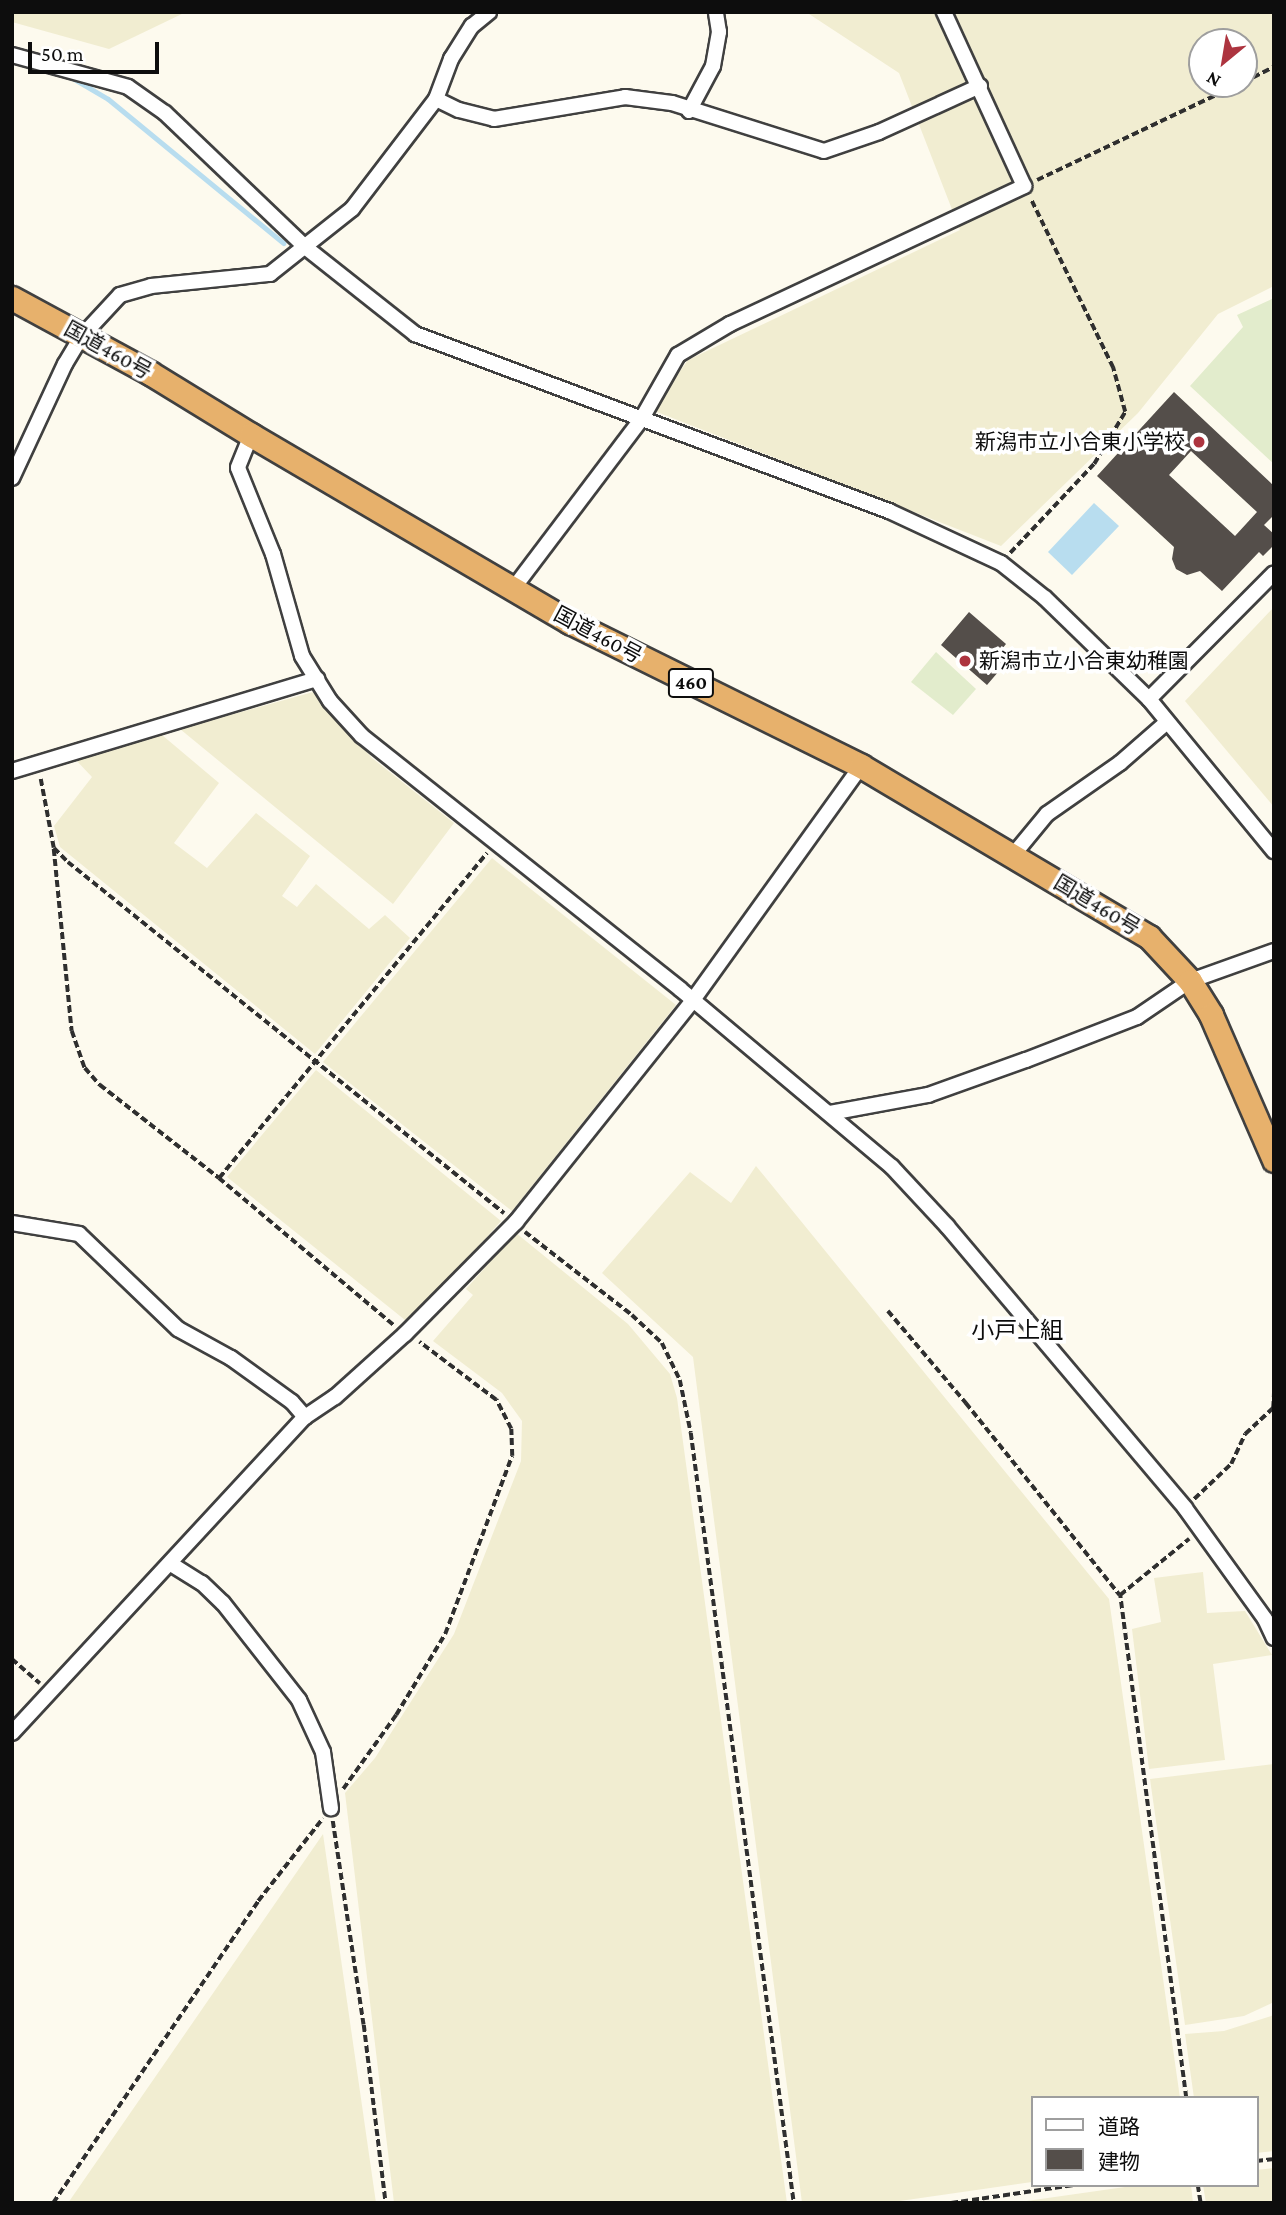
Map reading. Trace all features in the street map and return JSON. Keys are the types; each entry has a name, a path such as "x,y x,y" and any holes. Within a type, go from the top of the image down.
{"highway":[{"name":"国道460号","path":"12,298 150,373 582,628 861,766 1014,854 1149,937 1190,981 1211,1015 1274,1160"}],"street":[{"path":"12,478 65,364 82,336 120,295 151,286 270,274 352,209 436,99 451,58 472,26 489,12"},
{"path":"689,111 713,66 719,32 716,12"},
{"path":"513,589 641,420 678,355 730,324 1024,186 944,12"},
{"path":"12,55 128,87 164,113 304,246 415,334 889,512 1002,562 1045,598 1149,699 1274,851"},
{"path":"436,99 459,110 494,119 625,97 673,103 689,111 824,151 879,132 980,86"},
{"path":"251,435 239,468 273,554 302,656 330,701 362,736 693,1000 892,1167 947,1226 1185,1508 1265,1619 1274,1638"},
{"path":"1149,699 1274,573"},
{"path":"12,771 317,679"},
{"path":"1014,854 1047,814 1120,763 1167,722"},
{"path":"12,1733 305,1417 335,1397 405,1334 516,1222 693,1000 861,766"},
{"path":"830,1114 928,1095 1026,1060 1137,1017 1190,981 1274,951"},
{"path":"12,1223 79,1234 178,1329 231,1358 292,1402 305,1417"},
{"path":"171,1564 202,1583 223,1603 299,1700 323,1752 331,1808"}],"path":[{"path":"1258,75 1274,67"},
{"path":"1002,562 1094,464 1125,412 1113,368 1024,186 1209,98"},
{"path":"39,763 54,848 72,1031 85,1068 100,1085 219,1178 405,1334 496,1400 511,1429 512,1456 445,1634 396,1715 331,1808 258,1901 53,2203"},
{"path":"219,1178 496,844"},
{"path":"54,848 314,1063 632,1315 662,1343 680,1380 693,1447 794,2203"},
{"path":"888,1311 966,1403 1120,1595 1186,2096"},
{"path":"1185,1508 1231,1464 1245,1434 1273,1408 1274,1390"},
{"path":"1120,1595 1201,1529"},
{"path":"12,1659 52,1692"},
{"path":"331,1808 364,2025 386,2203"},
{"path":"951,2203 1060,2187"}],"shaded area":[{"path":"12,12 186,12 109,49 12,22"},
{"path":"806,12 1274,12 1274,286 1218,314 1138,413 1001,546 652,410 688,360 960,230 899,73"},
{"path":"1274,607 1274,807 1185,701"},
{"path":"313,692 372,758 454,823 393,904 180,729"},
{"path":"162,735 219,783 174,843 207,868 256,813 310,856 282,896 297,907 316,884 369,929 385,915 410,938 315,1054 60,847 54,826 92,777 74,758"},
{"path":"492,858 676,1005 512,1211 323,1062"},
{"path":"316,1070 501,1221 449,1280 405,1320 227,1177"},
{"path":"756,1166 1109,1599 1180,2096 1030,2096 1030,2182 886,2203 802,2203 693,1357 602,1273 690,1172 731,1203"},
{"path":"516,1233 628,1324 670,1374 677,1398 787,2203 394,2203 345,1793 375,1758 454,1634 521,1461 522,1421 502,1393 433,1341 473,1295 466,1289"},
{"path":"1203,1572 1207,1613 1245,1611 1272,1655 1213,1664 1225,1760 1149,1769 1132,1629 1161,1622 1154,1578"},
{"path":"1274,1764 1274,2002 1244,2016 1185,2025 1150,1779"},
{"path":"323,1834 376,2203 68,2203 169,2057"},
{"path":"1274,2015 1274,2151 1258,2153 1258,2096 1194,2096 1185,2034 1224,2031"},
{"path":"1274,2168 1274,2203 1206,2203 1203,2187 1258,2187 1258,2170"},
{"path":"1125,2187 1191,2187 1193,2203 1012,2203"}],"green space":[{"path":"1274,298 1274,464 1190,386 1243,327 1237,315"},
{"path":"936,652 976,689 953,715 911,682"}],"water":[{"path":"1094,503 1119,526 1072,575 1048,552"}],"building":[{"path":"1174,392 1274,486 1274,515 1264,525 1274,534 1274,545 1263,556 1259,552 1222,591 1200,571 1187,575 1176,569 1172,559 1174,547 1097,476","holes":["1191,451 1257,512 1235,536 1169,475"]},
{"path":"969,612 1006,644 1002,649 1011,657 987,685 941,645"}],"waterway":[{"path":"69,76 108,99 283,243"}],"place":[{"name":"新潟市立小合東小学校","path":"1199,442"},
{"name":"新潟市立小合東幼稚園","path":"965,661"}],"district":[{"name":"小戸上組","path":"1017,1330"}]}
